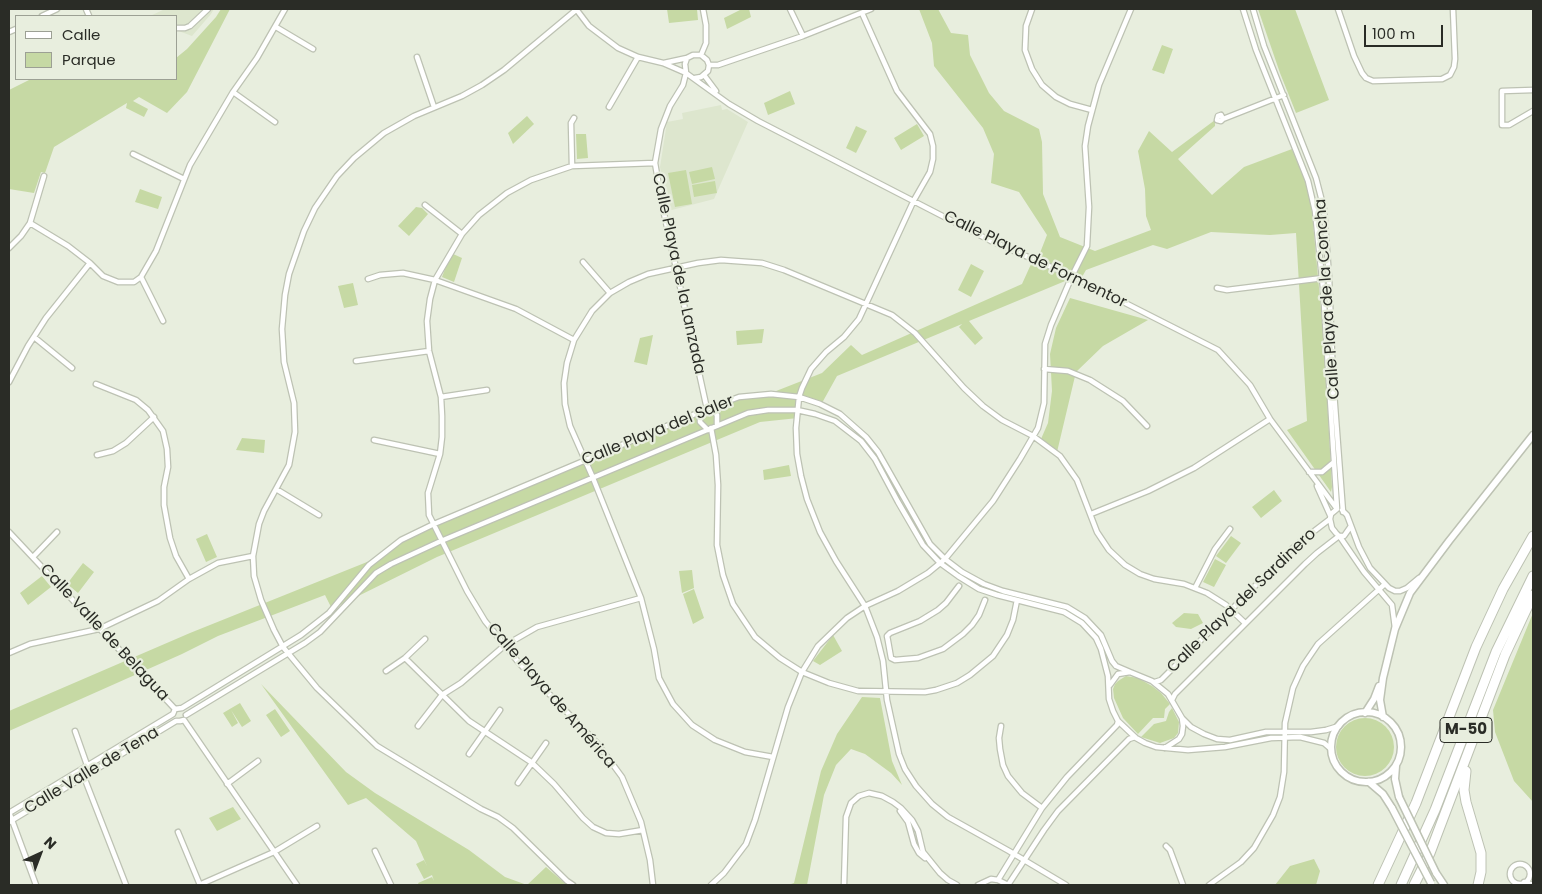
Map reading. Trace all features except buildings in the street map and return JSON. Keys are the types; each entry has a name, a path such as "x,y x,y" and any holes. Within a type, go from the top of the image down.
{"highway":[{"path":"1476,647 1485,616 1515,559 1533,530"},
{"name":"M-50","path":"1378,885 1416,803 1476,647 1503,589 1533,536"},
{"name":"M-50","path":"1401,885 1435,810 1496,652 1533,576"},
{"path":"1414,885 1430,853 1505,655 1533,595"},
{"path":"1471,744 1465,772 1464,790 1481,853 1481,872 1478,885"}],"street":[{"path":"44,15 57,9"},
{"path":"178,28 190,26 208,9"},
{"path":"30,223 68,246 103,276 118,282 134,282 141,277 156,251 190,165 233,92 276,27 285,9"},
{"path":"573,885 513,828 498,817 474,805 377,746 317,688 283,647 261,600 254,576 253,556 259,524 288,465 295,432 294,403 284,362 282,329 285,295 289,274 304,231 315,208 354,158 384,134 414,116 462,96 482,85 504,70 576,9"},
{"name":"Calle Playa de Formentor","path":"576,9 589,26 618,48 638,57 663,63 686,73 730,104 758,120 990,241 1072,276 1218,350 1250,385 1270,419 1337,509"},
{"path":"701,55 706,44 706,25 703,9"},
{"path":"790,9 803,36"},
{"path":"709,65 718,64 803,36 871,9"},
{"path":"1032,9 1026,26 1025,50 1032,70 1042,85 1056,97 1070,104 1092,110"},
{"path":"711,885 724,873 746,844 755,820 788,707 802,672 818,646 847,618 865,606 898,591 928,573 945,559 993,501 1038,428 1044,403 1045,344 1072,276 1087,246 1089,207 1085,146 1092,110 1100,85 1131,9"},
{"name":"Calle Playa de la Concha","path":"1243,9 1256,50 1308,181 1315,211 1322,278 1337,509"},
{"name":"Calle Playa de la Concha","path":"1253,9 1264,46 1316,178 1324,209 1333,379 1343,512"},
{"path":"1338,9 1354,56 1366,78 1373,81 1442,79 1450,74 1454,67 1455,59 1453,9"},
{"path":"862,13 897,92 930,134 933,146 933,159 930,172 914,200 859,320 811,369 799,397 797,410 797,454 807,499 820,532 865,606 880,648 886,692 899,754 905,769 923,795 948,817 1066,885"},
{"path":"276,27 313,50"},
{"path":"663,63 693,55 701,55 707,60 709,65"},
{"path":"417,57 434,107"},
{"path":"609,107 638,57"},
{"path":"683,86 687,58"},
{"path":"683,86 693,78 704,75 709,65"},
{"name":"Calle Playa de Formentor","path":"704,75 720,96"},
{"name":"Calle Playa de la Lanzada","path":"683,86 670,106 661,129 654,163 676,268 709,408"},
{"path":"1533,90 1502,91 1502,125 1509,125 1533,111"},
{"path":"233,92 275,122"},
{"path":"1223,119 1284,95"},
{"path":"572,166 571,123 574,118"},
{"path":"133,154 184,179"},
{"name":"Calle Playa de América","path":"654,163 572,166 531,180 507,193 479,215 462,234 435,280 427,321 430,351 441,397 442,437 440,454 428,493 429,515 467,591 504,646 597,743 622,777 644,830 654,885"},
{"path":"9,248 30,223 44,176"},
{"path":"425,205 462,234"},
{"path":"773,757 745,752 715,740 692,725 673,704 659,678 641,598 570,426 565,404 564,382 574,340 592,310 610,293 648,274 721,260 762,263 867,303 892,315 915,333 964,388 984,406 1002,420 1033,436 1060,456 1077,480 1097,532 1109,550 1125,565 1140,574 1154,579 1195,588 1219,600 1245,623"},
{"path":"583,262 610,293"},
{"path":"9,382 46,318 90,263"},
{"path":"368,279 380,275 403,272 435,280 516,309 574,340"},
{"path":"141,277 162,321"},
{"path":"1218,288 1227,290 1329,277"},
{"path":"34,337 72,368"},
{"path":"356,361 430,351"},
{"path":"1044,369 1068,371 1090,380 1123,401 1147,426"},
{"path":"96,384 136,400 154,417 163,432 167,449 168,467 164,487 164,505 170,538 176,556 189,579"},
{"path":"441,397 487,390"},
{"name":"Calle Playa del Saler","path":"249,668 301,635 328,613 369,565 401,540 434,524 709,408 739,397 771,394 799,397 820,404 840,414 866,437 878,452 930,544 945,559 962,572 996,589 1067,607 1085,618 1100,635 1116,666 1130,672"},
{"path":"709,408 717,415 717,426"},
{"name":"Calle Playa del Saler","path":"253,674 320,632 376,573 391,564 441,541 709,429 755,412 797,410 815,414 835,422 861,441 875,458 923,545 958,576 979,589 1064,612 1082,623 1096,638 1101,649 1108,676 1108,688"},
{"path":"700,412 700,422 709,429 716,455 718,485 717,545 723,575 733,604 755,638 780,658 802,672 844,688 868,692 925,692 936,690 956,683 970,675 993,656 1001,646 1013,620 1017,600"},
{"path":"97,455 120,447 154,417"},
{"path":"1091,514 1148,491 1194,468 1270,419"},
{"path":"1382,717 1380,700 1383,678 1395,629 1410,593 1533,435"},
{"path":"374,440 440,454"},
{"path":"1308,472 1322,472 1334,462"},
{"name":"Calle Playa de Formentor","path":"1314,480 1330,517"},
{"path":"276,489 319,514"},
{"path":"1395,629 1392,605 1364,572 1332,528 1330,517 1337,509 1343,512 1370,568 1384,584 1395,591 1400,591 1422,576"},
{"name":"Calle Playa del Sardinero","path":"1154,682 1161,680 1296,546 1330,517"},
{"path":"1340,537 1347,534 1351,526"},
{"path":"1195,588 1215,549 1230,529"},
{"name":"Calle Valle de Belagua","path":"9,532 174,712 176,720"},
{"name":"Calle Valle de Belagua","path":"33,557 57,532"},
{"name":"Calle Playa del Sardinero","path":"1172,700 1175,694 1311,558 1340,537"},
{"path":"9,653 30,644 99,629 158,601 189,579 218,563 253,556"},
{"path":"1209,885 1241,862 1254,848 1273,815 1280,797 1284,772 1284,735 1293,688 1303,666 1318,644 1384,584"},
{"path":"959,586 946,604 938,610 920,621 887,636 892,658 895,660 918,658 943,649 963,634 972,624 979,615 985,600"},
{"path":"418,726 442,695 460,683 504,646 537,627 641,598"},
{"path":"386,671 405,658 425,639"},
{"path":"880,648 888,645"},
{"path":"405,658 469,721 531,762 554,784 582,818 593,827 606,833 619,834 644,830"},
{"path":"174,712 249,668 253,674 180,721 176,720"},
{"path":"1331,749 1324,743 1315,740 1284,735 1266,732 1230,740 1204,734 1191,727 1182,718 1172,700 1154,682 1130,672 1118,674 1111,681 1108,688 1109,699 1118,721 1134,737 1145,743 1165,748 1204,749 1225,747 1254,740 1284,735 1326,730 1339,726"},
{"path":"1365,713 1374,699 1383,678"},
{"path":"182,708 185,717 227,784 297,885"},
{"path":"469,754 500,710"},
{"name":"Calle Valle de Tena","path":"9,813 174,712"},
{"path":"1396,765 1380,779 1369,782 1358,781 1348,777 1339,770 1333,760 1331,749 1332,741 1339,726 1355,714 1365,713 1382,717 1391,724 1397,733 1400,743 1400,754 1396,765 1395,779 1399,797 1444,885"},
{"path":"1165,748 1175,743 1182,734 1182,718"},
{"name":"Calle Valle de Tena","path":"10,821 176,720"},
{"path":"998,880 1042,808 1067,777 1117,725 1118,721"},
{"path":"1001,726 1000,749 1008,776 1022,793 1042,808"},
{"path":"75,732 87,766 84,777 126,885"},
{"path":"978,885 984,881 998,880 1008,885 1058,811 1129,739 1134,737"},
{"path":"518,782 546,744"},
{"path":"227,784 258,761"},
{"path":"1369,782 1382,794 1392,808 1432,884"},
{"path":"844,885 846,817 851,803 859,796 869,793 882,796 893,802 912,820 918,831 923,852 933,866 948,880 957,885"},
{"path":"9,813 10,821 36,885"},
{"path":"178,832 199,885 274,852 317,826"},
{"path":"1166,846 1170,850 1183,885"},
{"path":"375,851 391,885"},
{"path":"1524,882 1531,874 1524,865 1517,864 1512,868 1510,874 1512,880 1518,883 1524,882 1533,885"}],"shaded area":[{"path":"165,9 214,9 192,36 178,31 178,15 152,15"},
{"path":"721,105 722,110 727,109 748,122 714,199 668,211 660,167 667,122 683,119 682,113"}],"green space":[{"path":"221,9 230,9 187,92 167,113 139,97 133,101 148,109 144,117 126,108 127,103 54,147 45,173 41,172 34,193 9,189 9,90 29,80 178,80 178,56 216,17"},
{"path":"667,9 697,9 698,20 669,23"},
{"path":"742,9 749,9 751,17 727,29 724,18"},
{"path":"919,9 938,9 951,33 968,35 970,55 989,93 1004,111 1039,129 1042,142 1043,194 1060,237 1095,251 1151,230 1146,216 1145,189 1138,151 1149,131 1172,152 1215,120 1215,126 1178,159 1212,195 1244,167 1292,149 1307,185 1312,212 1324,342 1331,492 1287,430 1307,421 1296,233 1270,235 1211,232 1167,249 1153,245 1086,270 1082,277 1038,258 1047,235 1019,192 991,183 994,154 983,128 934,66 932,43"},
{"path":"1258,9 1295,9 1329,100 1296,113"},
{"path":"1162,45 1173,49 1164,74 1152,70"},
{"path":"790,91 795,104 768,115 764,103"},
{"path":"527,116 534,124 513,144 508,133"},
{"path":"917,124 924,136 901,150 894,138"},
{"path":"856,126 867,131 856,153 846,148"},
{"path":"576,134 586,134 588,158 577,159"},
{"path":"712,167 715,179 692,184 689,172"},
{"path":"686,170 692,204 675,207 668,173"},
{"path":"715,181 717,193 694,197 692,185"},
{"path":"140,189 162,197 158,209 135,202"},
{"path":"416,207 422,208 428,214 409,236 398,226"},
{"path":"451,253 462,258 454,282 442,277"},
{"path":"1032,262 1070,279 969,321 983,338 975,345 959,327 962,324 837,376 822,403 802,397 798,418 760,422 437,557 332,609 325,595 218,636 9,731 9,711 190,633 372,560 431,524 740,396 771,393 822,373 851,345 862,355 1022,284"},
{"path":"971,264 984,271 971,297 958,290"},
{"path":"353,283 358,305 344,308 338,286"},
{"path":"1070,298 1148,320 1103,346 1076,372 1057,452 1041,439 1048,423 1052,391 1050,354 1056,328"},
{"path":"764,329 762,343 737,345 736,331"},
{"path":"653,335 647,365 634,362 640,338"},
{"path":"242,438 265,440 264,453 236,450"},
{"path":"789,465 791,476 764,480 763,470"},
{"path":"1274,490 1282,501 1261,518 1252,507"},
{"path":"207,534 217,557 206,562 196,539"},
{"path":"1231,536 1241,543 1226,563 1216,556"},
{"path":"1215,559 1226,565 1214,587 1203,582"},
{"path":"83,563 94,572 78,593 67,584"},
{"path":"692,570 694,588 682,593 679,571"},
{"path":"42,576 51,587 28,605 20,593"},
{"path":"694,589 704,618 693,624 683,594"},
{"path":"1184,613 1198,614 1203,623 1191,629 1176,627 1172,623"},
{"path":"1533,613 1533,802 1514,781 1495,732 1493,710"},
{"path":"833,635 842,651 820,665 813,661"},
{"path":"1126,676 1138,678 1152,686 1170,704 1165,709 1164,718 1153,718 1138,734 1123,718 1114,698 1113,689 1115,684"},
{"path":"261,684 346,772 375,793 469,850 505,877 527,885 419,885 418,883 432,877 434,881 432,875 424,879 416,864 424,860 427,866 416,841 366,798 348,805"},
{"path":"862,697 880,698 892,761 902,785 891,773 865,754 851,749 836,765 824,795 807,885 788,885 794,883 821,771 837,734"},
{"path":"240,703 251,721 242,727 231,710 238,723 232,727 223,713"},
{"path":"1172,708 1179,722 1178,733 1174,738 1160,743 1141,737 1154,724 1166,721"},
{"path":"275,709 290,731 281,737 266,715"},
{"path":"1365,718 1381,723 1389,731 1394,747 1389,763 1381,771 1365,776 1349,771 1341,763 1336,747 1341,731 1349,723"},
{"path":"233,807 241,819 217,831 209,818"},
{"path":"1314,859 1320,871 1316,885 1275,885 1290,866"},
{"path":"546,867 567,885 527,885"}]}
